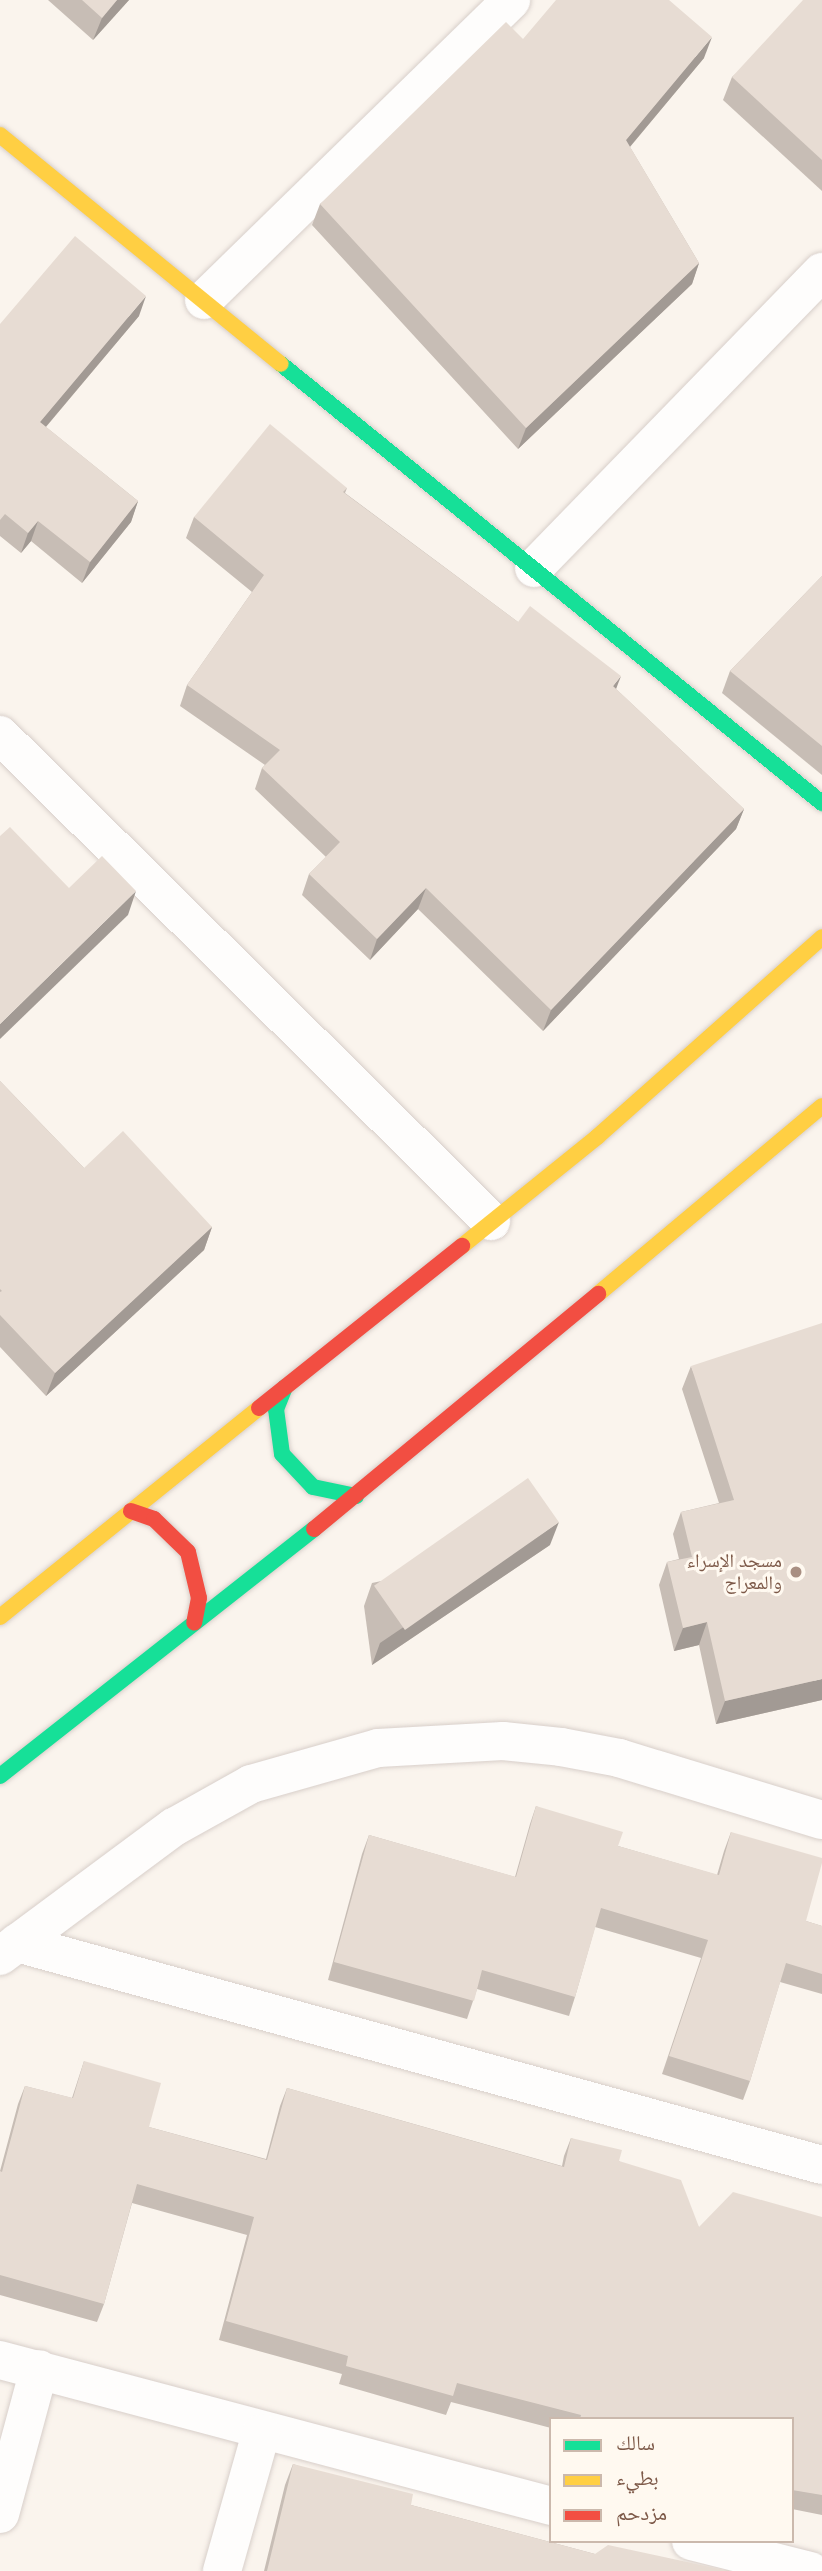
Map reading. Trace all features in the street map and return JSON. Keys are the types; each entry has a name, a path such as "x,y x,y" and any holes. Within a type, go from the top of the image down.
{"main road":[{"path":"0,135 822,803"},
{"path":"0,1617 597,1137 822,937"},
{"path":"0,1776 356,1496 819,1111"},
{"path":"285,1387 276,1409 282,1454 313,1487 356,1496"},
{"path":"131,1511 154,1519 188,1552 199,1598 194,1623"}],"street":[{"path":"204,300 511,0"},
{"path":"534,568 822,272"},
{"path":"2,742 491,1221"},
{"path":"8,1950 174,1827 251,1784 378,1748 503,1741 561,1747 619,1758 822,1820"},
{"path":"8,1950 822,2165"},
{"path":"0,2360 261,2434 549,2506"},
{"path":"0,2514 39,2369"},
{"path":"222,2571 261,2434"},
{"path":"699,2543 810,2571"}],"building":[{"path":"82,0 117,0 102,18"},
{"path":"556,0 669,0 712,37 626,140 699,263 526,428 320,204 506,22 523,39"},
{"path":"803,0 822,0 822,160 732,77"},
{"path":"75,236 146,296 40,422 138,501 90,562 38,521 28,533 5,514 0,520 0,324"},
{"path":"270,424 347,488 343,492 518,622 530,606 621,676 613,686 744,809 551,1010 426,888 377,939 309,874 340,842 262,768 280,750 187,685 264,575 194,517"},
{"path":"822,576 822,746 730,671"},
{"path":"10,827 69,888 102,856 136,891 0,1024 0,836"},
{"path":"0,1081 84,1168 123,1131 212,1227 55,1373 0,1315"},
{"path":"822,1323 822,1679 725,1701 707,1622 683,1628 667,1562 692,1557 681,1512 734,1500 691,1366"},
{"path":"528,1478 559,1522 405,1630 374,1586"},
{"path":"536,1806 623,1832 618,1846 719,1875 731,1832 822,1858 806,1921 822,1926 822,1974 786,1963 750,2081 669,2056 708,1940 601,1908 575,1997 482,1970 474,2001 334,1962 369,1835 516,1877"},
{"path":"84,2061 161,2083 149,2127 267,2160 287,2088 564,2167 571,2138 622,2150 619,2161 681,2180 699,2227 733,2192 822,2217 822,2495 794,2490 794,2417 580,2417 457,2383 453,2396 346,2366 348,2356 226,2321 254,2217 137,2184 104,2304 0,2275 0,2171 2,2172 25,2086 73,2098"},
{"path":"293,2464 413,2494 411,2505 549,2543 595,2554 608,2545 729,2571 267,2571"}],"traffic: fast":[{"path":"281,364 822,803"},
{"path":"285,1387 276,1409 282,1454 313,1487 356,1496"},
{"path":"0,1776 314,1529"}],"traffic: slow":[{"path":"0,135 281,364"},
{"path":"462,1246 597,1137 822,937"},
{"path":"598,1294 822,1106"},
{"path":"0,1617 259,1408"}],"traffic: jam":[{"path":"259,1408 462,1246"},
{"path":"314,1529 598,1294"},
{"path":"131,1511 154,1519 188,1552 199,1598 194,1623"}],"place":[{"name":"مسجد الإسراء والمعراج","path":"796,1572"}]}
